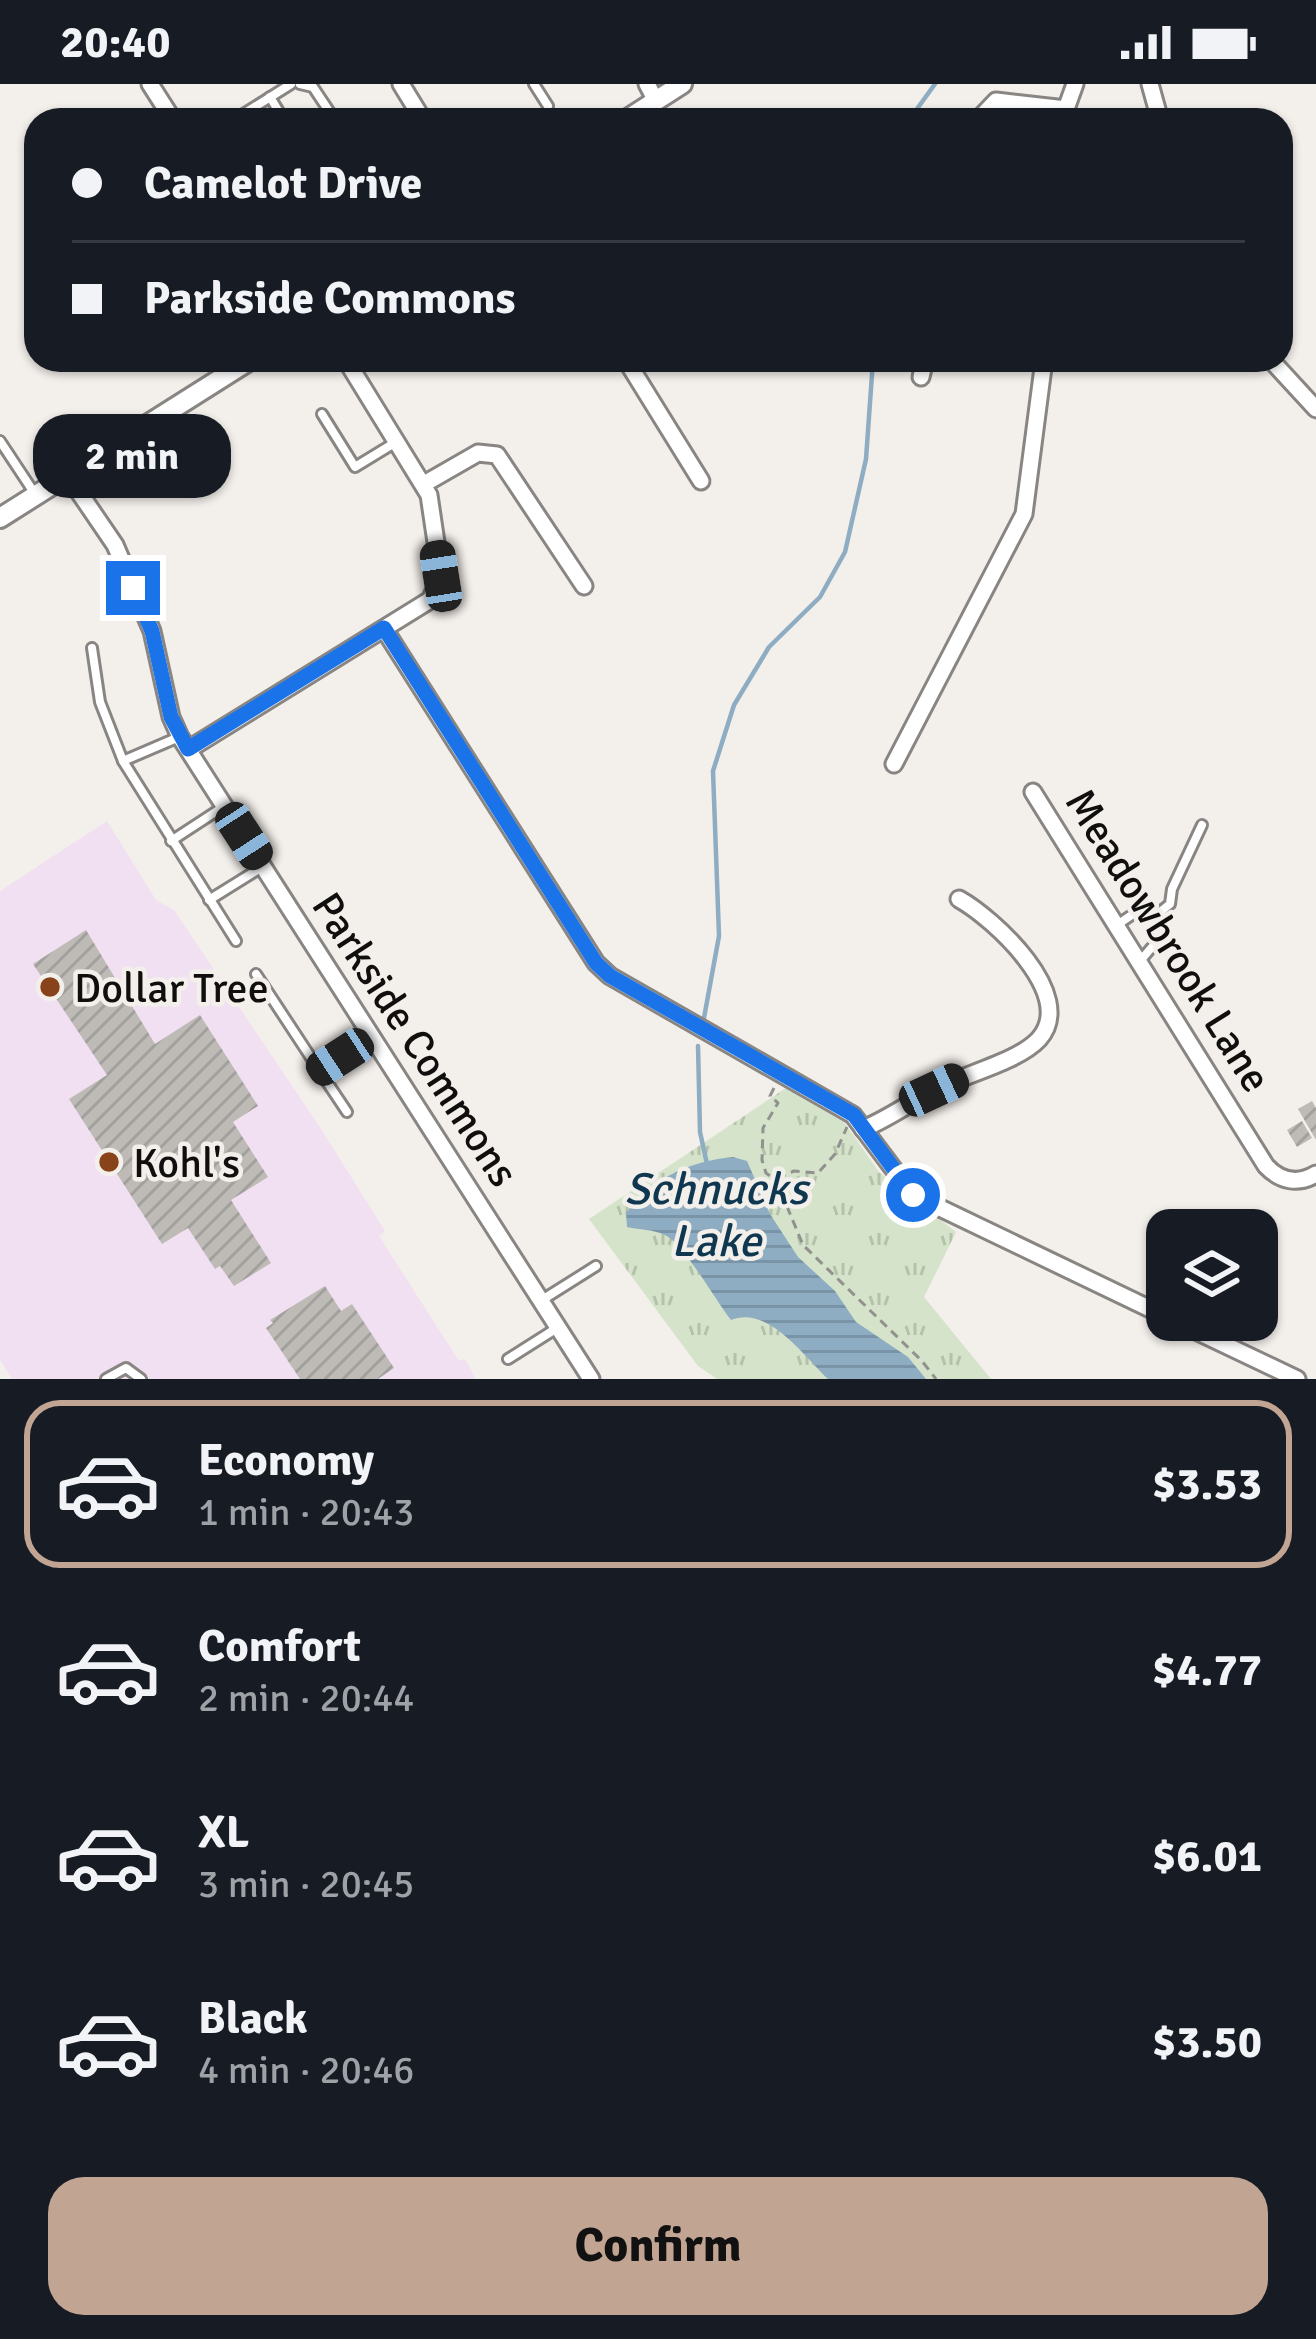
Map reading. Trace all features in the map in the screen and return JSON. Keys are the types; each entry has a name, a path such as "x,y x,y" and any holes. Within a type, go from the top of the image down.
{"street":[{"path":"651,93 682,84"},
{"path":"989,108 996,101 1033,108"},
{"path":"0,518 231,372"},
{"path":"184,743 430,601 440,584 429,495 354,372"},
{"path":"633,372 701,482"},
{"path":"894,764 1024,514 1042,372"},
{"path":"1282,372 1316,409"},
{"path":"424,484 478,453 497,455 584,586"},
{"name":"Parkside Commons","path":"68,476 115,545 152,631 171,717 184,743 591,1379"},
{"path":"384,628 596,963 610,976 858,1122 913,1195 1146,1307"},
{"name":"Meadowbrook Lane","path":"1033,792 1266,1166 1288,1180 1316,1174"},
{"path":"858,1122 1029,1047 1044,1032 1048,1006 1042,983 986,914 958,899"},
{"path":"1217,1341 1298,1379"}],"lane":[{"path":"254,108 291,84"},
{"path":"300,84 313,87 326,108"},
{"path":"534,84 548,106"},
{"path":"270,98 276,108"},
{"path":"322,414 355,466 397,441"},
{"path":"0,441 36,495"},
{"path":"92,648 100,702 123,761 236,941"},
{"path":"123,761 184,743"},
{"path":"170,841 224,806"},
{"path":"1155,916 1170,904 1172,889 1202,825"},
{"path":"209,900 263,866"},
{"path":"1116,926 1139,910 1155,916 1159,939 1139,962"},
{"path":"256,974 346,1112"},
{"path":"319,1070 371,1036"},
{"path":"541,1301 596,1266"},
{"path":"508,1359 558,1328"},
{"path":"106,1379 126,1368 141,1379"}],"path":[{"path":"781,1076 770,1096 778,1102 760,1143 766,1173 776,1180 803,1246 936,1379"},
{"path":"776,1180 794,1171 818,1173 858,1122"}],"shaded area":[{"path":"107,821 156,900 174,910 321,1129 385,1231 379,1236 459,1361 465,1359 476,1379 12,1379 0,1360 0,891"}],"green space":[{"path":"786,1088 844,1122 879,1172 956,1232 924,1297 991,1379 717,1379 698,1366 589,1219"}],"water":[{"name":"Schnucks Lake","path":"733,1157 747,1161 770,1214 798,1257 835,1291 856,1322 908,1357 926,1379 828,1379 771,1326 745,1317 731,1320 673,1240 627,1227 626,1213 660,1181 687,1167"}],"building":[{"path":"86,930 155,1044 200,1015 258,1106 233,1122 268,1177 231,1200 271,1263 234,1286 220,1266 215,1269 188,1228 162,1244 69,1099 107,1075 33,964"},
{"path":"1312,1101 1316,1108 1316,1140 1298,1109"},
{"path":"1302,1121 1312,1138 1297,1147 1287,1130"},
{"path":"325,1286 341,1311 352,1304 394,1368 378,1379 300,1379 266,1328 273,1323 270,1320"}],"waterway":[{"path":"918,108 935,84"},
{"path":"704,1018 719,936 713,771 734,705 769,647 820,597 845,552 866,459 872,372"},
{"path":"698,1046 700,1132 707,1164"}],"place":[{"name":"Dollar Tree","path":"50,987"},
{"name":"Kohl's","path":"109,1162"}],"route":[{"path":"133,588 152,631 171,717 188,749 384,628 596,963 610,976 854,1115 913,1195"}]}
